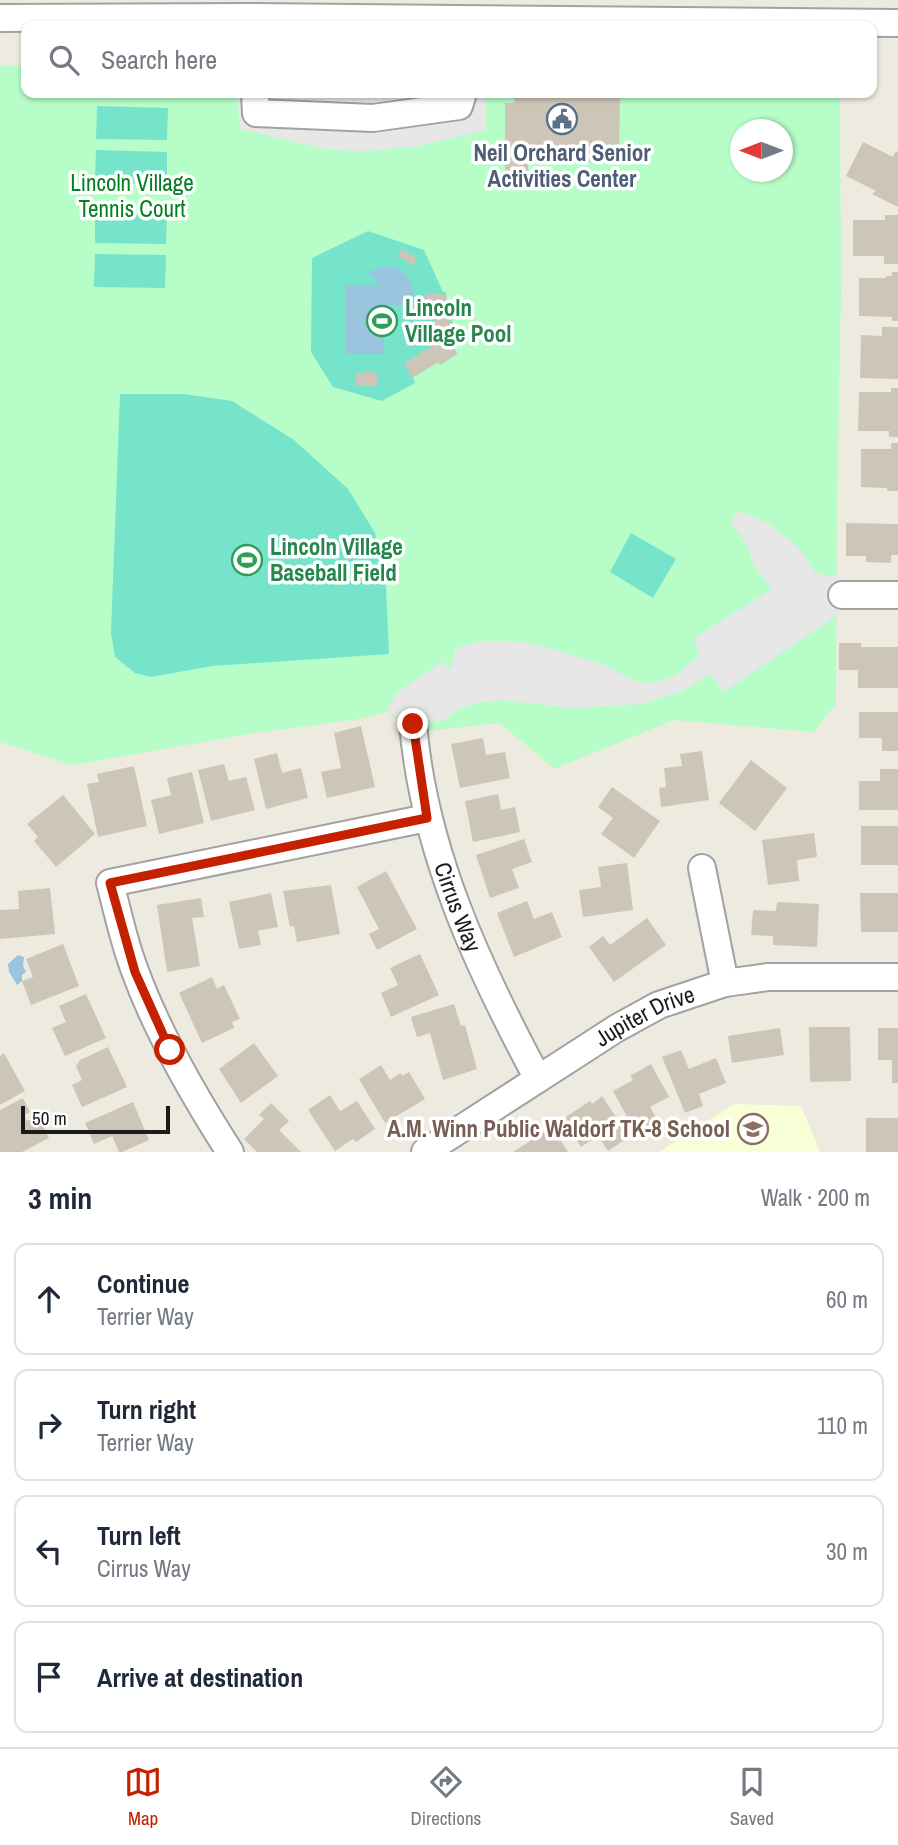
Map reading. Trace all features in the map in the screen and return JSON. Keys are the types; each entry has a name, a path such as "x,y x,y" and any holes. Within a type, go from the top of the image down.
{"street":[{"path":"0,19 85,9 238,21"},
{"path":"256,21 317,9 379,10 464,21"},
{"path":"533,21 796,11 898,23"},
{"path":"255,98 256,113 373,118 459,106 461,98"},
{"path":"842,595 898,595"},
{"name":"Cirrus Way","path":"413,724 427,818 456,907 489,984 538,1079"},
{"path":"230,1152 170,1050 147,1001 125,943 110,883 427,818"},
{"path":"702,868 725,983"},
{"name":"Jupiter Drive","path":"425,1152 617,1028 659,1005 725,983 790,976 898,977"}],"shaded area":[{"path":"237,98 485,98 486,130 418,146 367,151 330,150 240,129"},
{"path":"97,106 168,108 167,140 96,139"},
{"path":"96,150 167,152 167,184 95,183"},
{"path":"95,210 167,212 166,244 95,243"},
{"name":"Lincoln Village Pool","path":"368,231 424,250 443,292 446,292 447,312 458,331 450,338 457,354 413,377 415,383 382,401 333,387 311,352 312,258"},
{"path":"95,254 166,255 165,288 94,287"},
{"path":"390,266 407,276 414,305 385,305 384,354 346,354 346,285 380,285 368,273"},
{"name":"Lincoln Village Baseball Field","path":"120,394 184,394 232,401 294,440 348,489 375,533 386,587 389,654 212,666 151,677 135,673 115,657 111,633"},
{"path":"739,511 767,523 797,546 815,572 837,576 836,616 724,692 711,674 680,692 641,704 571,708 501,700 475,703 454,711 447,720 413,724 386,712 398,692 442,662 451,670 455,649 480,641 517,641 548,648 605,665 633,680 648,683 675,676 700,655 694,639 771,589 753,563 746,543 730,522"},
{"path":"631,533 676,559 653,598 610,572"},
{"path":"18,955 24,957 23,966 26,972 17,985 9,972 8,964"},
{"name":"A.M. Winn Public Waldorf TK-8 School","path":"734,1104 801,1106 820,1152 659,1152"}],"green space":[{"name":"Lincoln Village Tennis Court","path":"21,65 21,98 840,98 841,294 836,704 814,732 674,720 554,769 500,723 418,732 386,712 360,719 255,733 73,765 0,742 0,66"}],"building":[{"name":"Neil Orchard Senior Activities Center","path":"514,98 620,98 619,163 528,161 528,173 505,174 505,103 514,103"},
{"path":"863,142 893,157 896,151 898,152 898,207 872,194 876,191 846,176"},
{"path":"885,215 898,215 898,264 884,264 884,256 853,256 853,220 885,220"},
{"path":"402,249 417,258 413,265 398,256"},
{"path":"892,272 898,272 898,321 892,321 892,317 859,316 859,278 886,278 892,276"},
{"path":"426,294 445,294 445,313 456,333 447,338 457,354 412,378 404,363 434,345 435,314 426,314"},
{"path":"882,327 898,327 898,379 860,378 861,335 882,336"},
{"path":"356,373 377,373 377,386 356,386"},
{"path":"891,388 898,388 898,437 889,437 889,431 858,431 859,392 891,392"},
{"path":"891,443 898,443 898,491 861,487 861,449 891,449"},
{"path":"846,523 898,524 898,555 891,555 891,563 866,562 866,556 846,556"},
{"path":"839,643 861,643 861,647 898,647 898,688 858,688 858,670 839,670"},
{"path":"859,712 898,712 898,751 882,751 882,738 859,738"},
{"path":"361,726 375,787 327,798 321,772 341,768 334,733"},
{"path":"483,738 486,755 505,752 510,778 460,788 451,744"},
{"path":"702,751 709,800 661,807 659,788 666,787 664,768 682,766 680,754"},
{"path":"277,753 282,773 301,768 308,798 266,809 254,759"},
{"path":"751,760 787,788 755,831 719,803"},
{"path":"224,764 229,781 246,777 255,810 211,821 198,770"},
{"path":"134,766 147,826 98,837 87,784 99,782 97,774"},
{"path":"880,769 898,769 898,810 859,810 859,781 880,781"},
{"path":"192,772 204,823 159,834 151,800 171,795 167,778"},
{"path":"612,787 660,821 634,858 601,834 613,818 598,807"},
{"path":"498,794 501,810 515,807 520,832 473,842 465,801"},
{"path":"63,795 95,834 56,867 34,841 38,837 27,824"},
{"path":"861,826 898,826 898,865 861,865"},
{"path":"814,833 817,857 797,860 799,881 768,885 762,840"},
{"path":"524,839 532,862 512,869 519,888 490,898 476,855"},
{"path":"627,863 633,910 583,917 579,890 601,887 598,867"},
{"path":"386,871 417,929 377,950 369,934 379,929 357,887"},
{"path":"331,885 340,934 297,942 294,926 290,927 283,891"},
{"path":"50,888 55,934 0,939 0,910 19,909 18,891"},
{"path":"271,893 278,927 258,931 261,945 239,949 229,902"},
{"path":"860,893 898,893 898,932 861,932"},
{"path":"201,898 204,917 192,918 200,966 167,972 157,905"},
{"path":"527,901 534,919 552,912 562,937 514,957 497,913"},
{"path":"777,902 819,904 817,947 773,945 773,936 751,935 753,910 776,911"},
{"path":"647,918 666,945 614,982 589,947 603,936 610,945"},
{"path":"63,944 79,986 31,1005 22,981 33,977 26,959"},
{"path":"420,954 439,995 391,1017 381,993 398,985 390,968"},
{"path":"212,977 217,989 224,985 240,1019 232,1022 234,1028 202,1043 179,993"},
{"path":"86,994 106,1038 65,1056 52,1028 66,1022 59,1006"},
{"path":"454,1004 461,1026 465,1025 477,1069 443,1080 430,1033 417,1037 411,1017"},
{"path":"809,1027 850,1027 851,1081 810,1082"},
{"path":"780,1028 784,1055 732,1063 728,1036"},
{"path":"878,1028 898,1028 898,1083 892,1083 892,1060 878,1060"},
{"path":"254,1043 278,1076 241,1103 219,1069"},
{"path":"108,1047 127,1087 82,1107 72,1085 82,1080 76,1066 80,1060"},
{"path":"681,1050 689,1069 716,1058 726,1083 699,1094 703,1106 685,1113 662,1057"},
{"path":"4,1053 25,1091 0,1105 0,1056"},
{"path":"651,1064 669,1097 650,1107 658,1121 636,1133 613,1091 633,1080 630,1076"},
{"path":"381,1065 390,1080 401,1073 402,1076 409,1072 425,1099 385,1123 359,1079"},
{"path":"330,1095 340,1111 357,1101 375,1129 356,1142 353,1139 335,1151 308,1110"},
{"path":"602,1096 629,1137 608,1151 598,1136 581,1147 563,1119"},
{"path":"23,1098 30,1112 24,1115 27,1121 38,1116 49,1138 22,1152 0,1152 0,1110"},
{"path":"133,1102 149,1140 122,1152 119,1152 112,1136 94,1144 85,1123"},
{"path":"271,1103 289,1121 279,1130 301,1152 257,1152 244,1139 264,1119 259,1115"},
{"path":"866,1118 898,1118 898,1152 866,1152"},
{"path":"552,1127 568,1152 513,1152"}],"place":[{"name":"Neil Orchard Senior Activities Center","path":"562,119"},
{"name":"Lincoln Village Pool","path":"382,321"},
{"name":"Lincoln Village Baseball Field","path":"247,560"},
{"name":"A.M. Winn Public Waldorf TK-8 School","path":"753,1129"}],"route":[{"path":"170,1050 135,972 110,883 427,818 413,724"}]}
